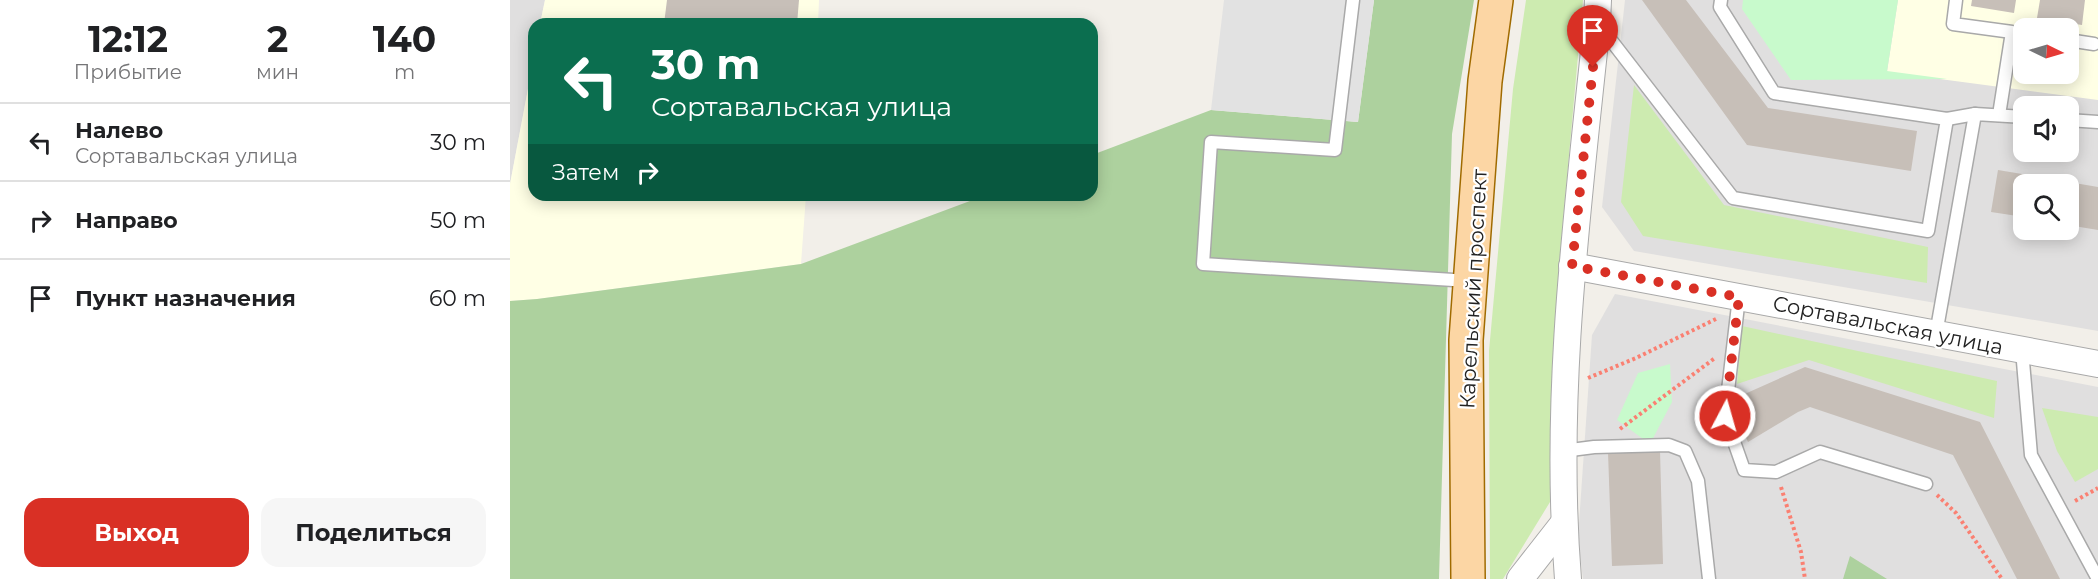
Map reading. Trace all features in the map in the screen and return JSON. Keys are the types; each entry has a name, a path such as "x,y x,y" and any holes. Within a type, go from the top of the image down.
{"main road":[{"name":"Карельский проспект","path":"1468,579 1466,340 1485,81 1496,0"}],"street":[{"path":"1568,579 1563,524 1563,451 1572,266 1598,11"},
{"name":"Сортавальская улица","path":"1572,266 1738,303 1936,334 2098,364"},
{"path":"1520,579 1563,524"}],"lane":[{"path":"1353,0 1335,150 1211,142 1203,264 1470,281"},
{"path":"1721,0 1720,7 1774,93 1947,119 1975,114 2013,116"},
{"path":"1956,0 1953,24 2013,32"},
{"path":"1598,11 1733,198 1928,231 1947,119"},
{"path":"2079,42 2094,44"},
{"path":"1999,115 2013,55"},
{"path":"1936,334 1975,114"},
{"path":"2079,121 2098,122"},
{"path":"1738,303 1725,416 1744,470 1776,472 1820,453 1926,484"},
{"path":"2022,350 2031,455 2097,579"},
{"path":"1563,451 1594,447 1669,445 1685,451 1698,481 1710,579"}],"path":[{"path":"1566,387 1636,358 1738,303"},
{"path":"1594,447 1732,345"},
{"path":"1776,472 1801,552 1805,579"},
{"path":"1926,484 1956,513 2002,579"},
{"path":"2060,510 2098,488"}],"shaded area":[{"path":"510,0 545,0 541,18 528,18 528,89 510,184"},
{"path":"545,0 819,0 818,18 541,18"},
{"path":"1224,0 1374,0 1358,122 1211,110"},
{"path":"1625,0 2098,0 2098,331 1634,251 1602,207"},
{"path":"1898,0 2098,0 2098,100 1887,72"},
{"path":"528,89 528,201 806,201 801,264 510,301 510,184"},
{"path":"1615,294 2098,387 2098,579 1583,579 1578,538 1592,335"}],"green space":[{"path":"1374,0 1474,0 1452,134 1439,579 510,579 510,301 801,264 970,201 1098,201 1098,153 1211,110 1358,122"},
{"path":"1526,0 1583,0 1558,277 1550,502 1503,579 1490,579 1489,351 1513,89"},
{"path":"1743,0 1898,0 1887,71 1947,79 1791,80 1742,9"},
{"path":"1634,85 1724,205 1928,247 1927,283 1643,236 1621,202"},
{"path":"1742,326 1997,381 1994,418 1809,360 1737,384"},
{"path":"1670,364 1672,402 1650,444 1617,420 1638,373"},
{"path":"2042,408 2098,417 2098,469 2075,482 2057,451"},
{"path":"1850,556 1887,579 1843,579"}],"building":[{"path":"667,0 799,0 798,18 665,18"},
{"path":"1642,0 1686,0 1768,108 1917,131 1911,171 1747,145"},
{"path":"1972,0 2016,0 2014,13 1971,6"},
{"path":"2040,0 2085,0 2082,25 2079,25 2079,18 2037,18"},
{"path":"1998,170 2022,174 2013,174 2013,215 1991,212"},
{"path":"2079,184 2098,187 2098,230 2079,227"},
{"path":"1805,367 1980,422 2060,579 2017,579 1953,455 1810,407 1748,442 1729,401"},
{"path":"1660,450 1663,564 1612,566 1608,452"}],"route":[{"path":"1593,67 1572,266 1739,297 1725,416"}]}
